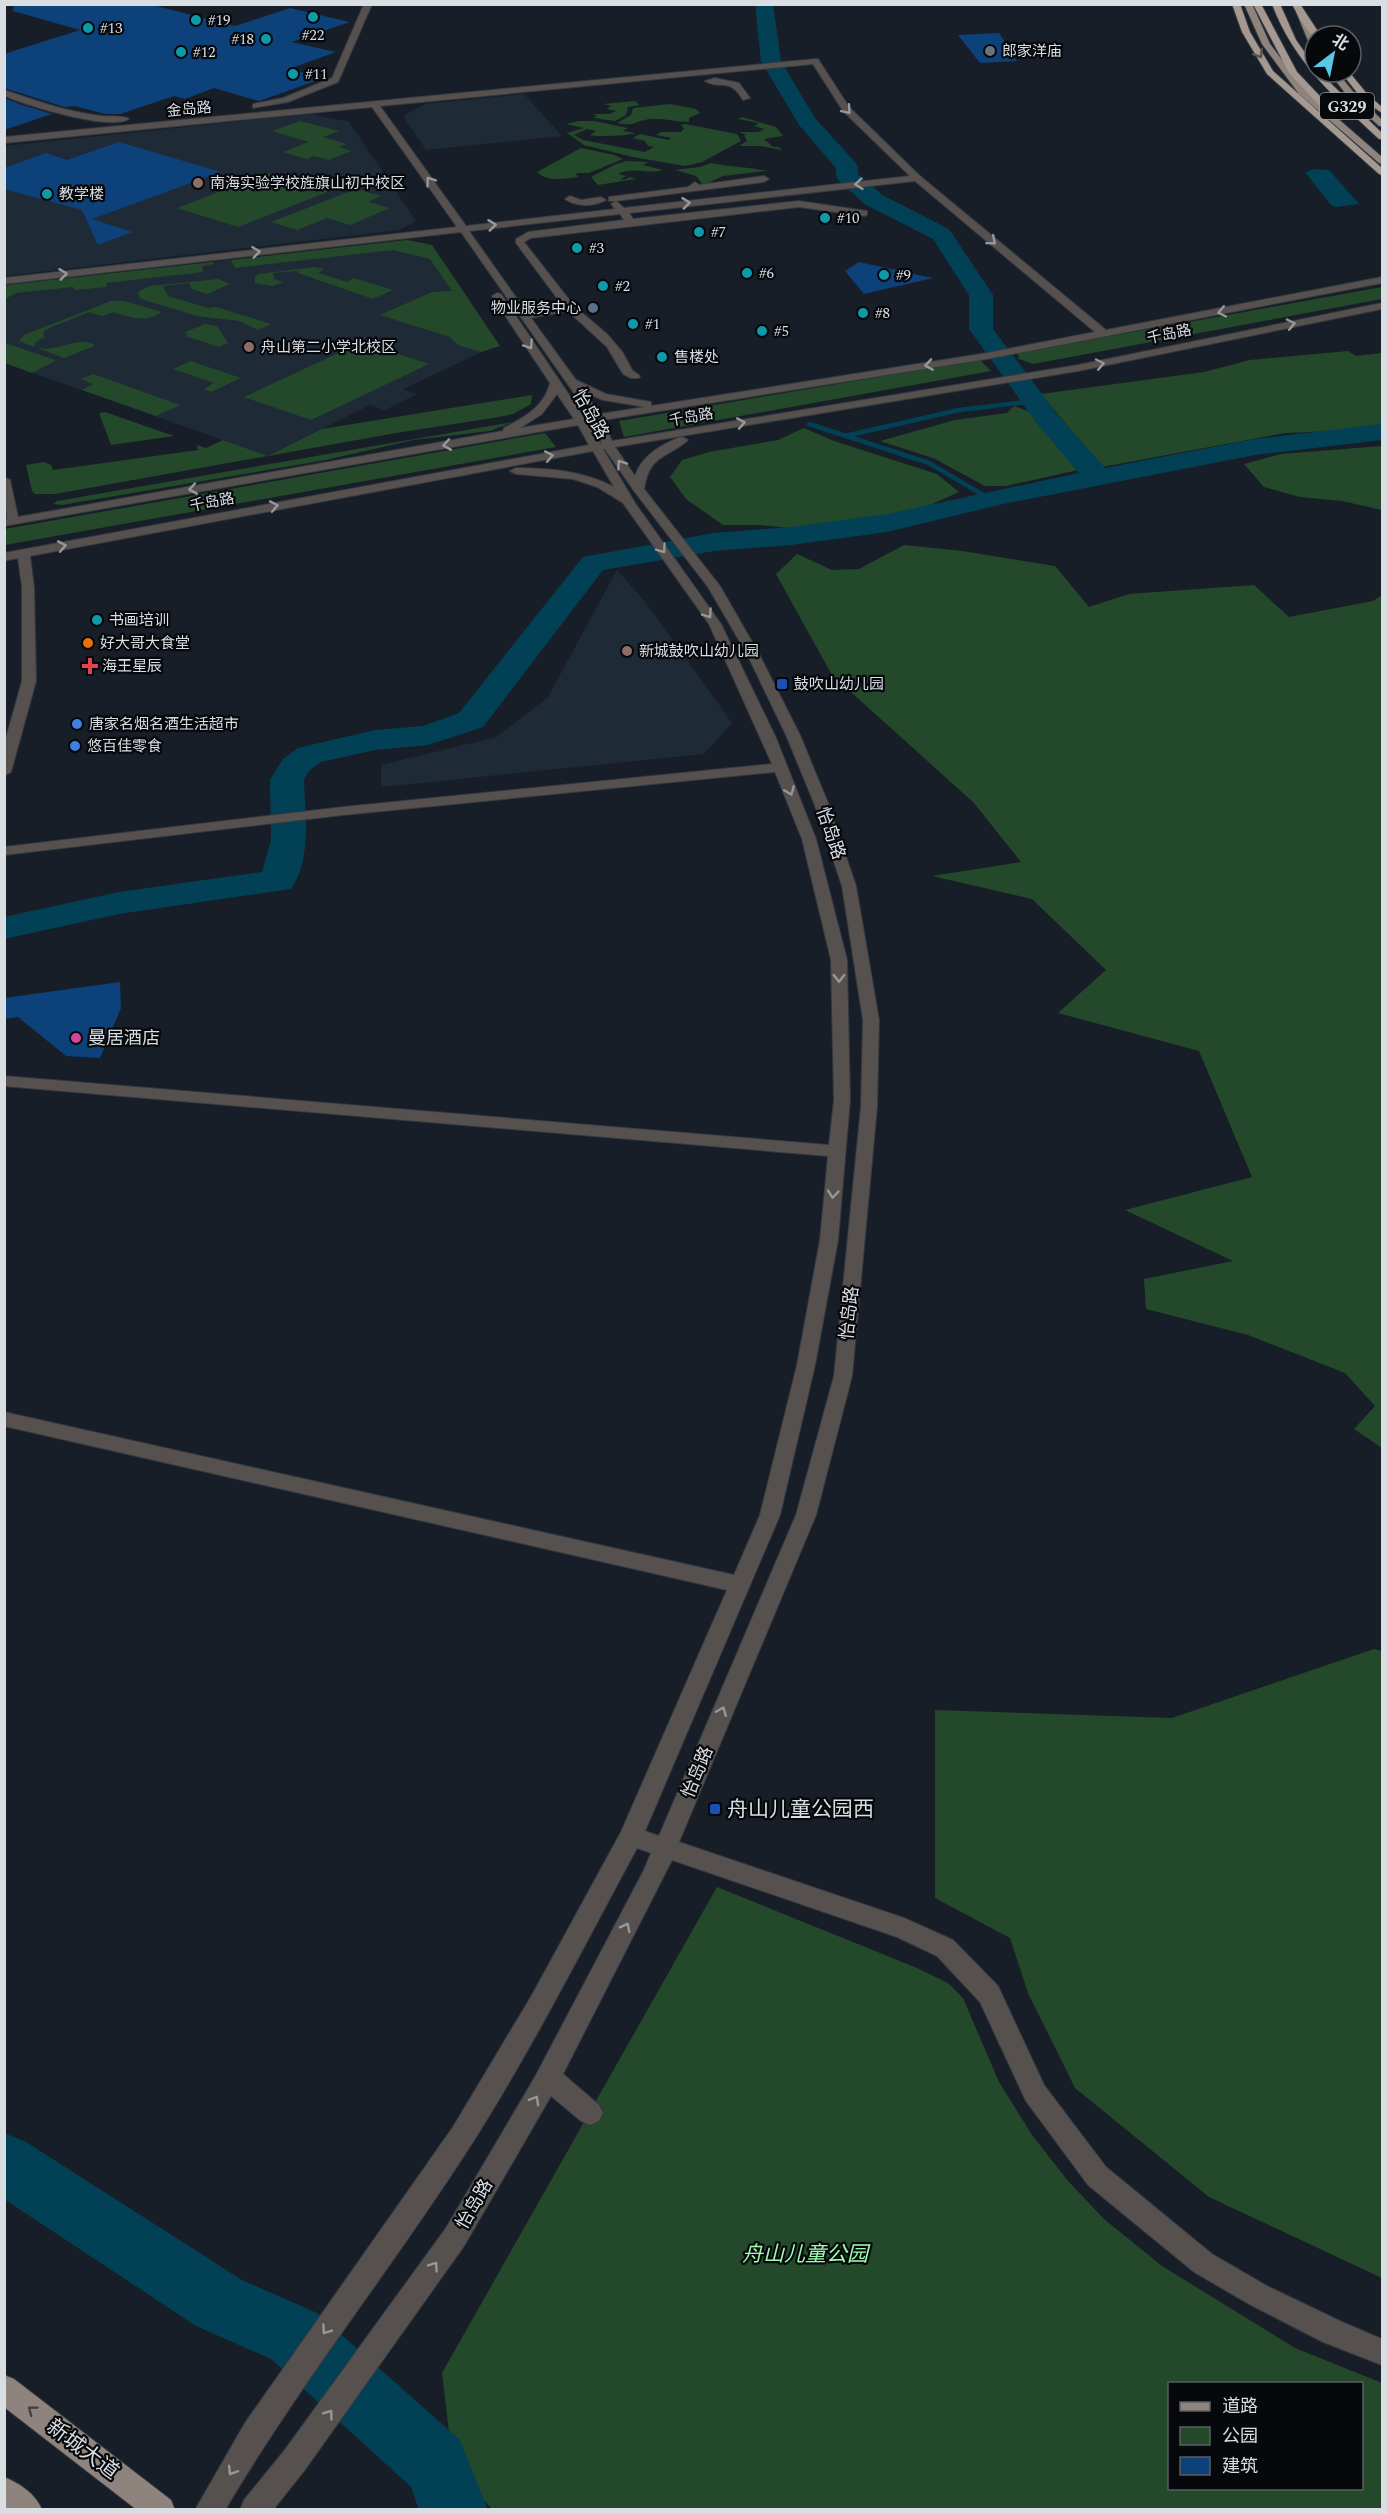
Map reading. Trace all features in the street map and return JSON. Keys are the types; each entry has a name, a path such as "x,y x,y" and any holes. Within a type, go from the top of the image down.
{"highway":[{"path":"1236,4 1246,32 1270,72 1383,172"},
{"name":"G329","path":"1257,4 1293,73 1333,115 1383,156"},
{"name":"G329","path":"1276,4 1282,21 1303,57"},
{"path":"1296,4 1307,24"},
{"name":"G329","path":"1326,84 1338,98 1383,137"},
{"path":"1355,84 1365,97 1383,111"}],"main road":[{"path":"1248,4 1266,44 1302,92 1383,161"},
{"path":"1296,4 1305,24"},
{"path":"1342,84 1352,96 1383,124"},
{"name":"新城大道","path":"4,2390 162,2510"},
{"path":"4,2491 28,2510"}],"street":[{"path":"245,106 258,106 285,100 335,80 368,4"},
{"path":"614,91 626,83 750,67 815,62 846,109 917,178 1104,334"},
{"path":"626,83 640,87 732,82 742,87 746,98"},
{"name":"金岛路","path":"4,140 626,83"},
{"path":"4,92 102,118 116,120 151,116"},
{"path":"209,2510 255,2433 462,2136 541,2003 631,1836 770,1515 806,1365 829,1240 842,1100 839,960 809,839 781,767 716,624 683,563 649,531 629,503 581,421 371,105"},
{"name":"怡岛路","path":"254,2510 294,2461 455,2237 548,2077 654,1874 806,1515 843,1376 870,1096 871,1020 849,886 821,803 793,735 753,654 714,586 683,563 668,528 609,446 597,418 464,228 371,105"},
{"path":"570,199 580,203 764,178"},
{"path":"4,281 917,178"},
{"path":"612,199 631,222"},
{"path":"601,200 609,211"},
{"path":"635,376 627,372 623,361 602,336 570,308 519,241 528,235 799,204 864,213"},
{"path":"716,213 739,218"},
{"name":"千岛路","path":"9,522 597,418 987,356 1383,280"},
{"name":"千岛路","path":"4,557 596,447 1042,372 1078,368 1383,306"},
{"path":"525,316 570,308"},
{"path":"483,438 518,425 541,410 550,401 555,383"},
{"path":"572,383 603,397 616,400 650,404 700,402"},
{"path":"638,489 639,480 649,461 656,454 700,430"},
{"path":"461,473 527,471 565,473 599,483 617,492 629,503"},
{"path":"4,480 9,522"},
{"path":"4,772 29,681 28,587 23,553"},
{"path":"4,851 343,811 781,767"},
{"path":"4,1081 837,1151"},
{"path":"4,1419 740,1585"},
{"path":"631,1836 666,1846 904,1929 945,1948 989,1994 1035,2093 1097,2176 1203,2264 1301,2317 1383,2352"},
{"path":"548,2077 590,2113"}],"shaded area":[{"path":"524,94 562,136 426,150 403,116 425,104"},
{"name":"南海实验学校旌旗山初中校区","path":"309,114 349,122 416,221 400,230 5,276 4,146"},
{"name":"舟山第二小学北校区","path":"407,240 432,245 500,346 488,349 403,389 417,394 385,410 370,405 268,456 5,363 4,286 7,285"},
{"name":"新城鼓吹山幼儿园","path":"617,570 647,604 732,723 704,754 381,787 381,765 497,737 548,697"}],"green space":[{"path":"635,101 639,105 628,107 626,115 615,121 594,118 597,115 591,114 610,114 616,111 607,109 611,106 603,104"},
{"path":"670,104 696,109 700,113 689,118 689,122 655,119 632,124 617,123 631,115 633,108"},
{"path":"742,117 776,127 783,136 764,139 773,147 779,147 782,150 760,146 739,146 747,141 744,135 747,135 739,132 758,132 764,129 754,126 759,123 738,119"},
{"path":"300,121 339,131 323,137 347,144 339,147 352,151 328,160 314,156 307,159 283,152 309,142 272,131"},
{"path":"594,121 628,128 623,131 635,133 593,136 590,135 596,131 587,129 574,135 583,140 645,152 654,147 648,146 645,141 633,138 640,134 669,140 671,138 656,135 661,132 681,132 684,129 681,125 685,124 737,134 741,141 702,162 685,166 584,145 567,133 584,128 566,124"},
{"path":"581,148 623,159 589,173 575,173 578,177 573,178 551,179 537,172"},
{"path":"627,161 648,162 643,165 663,170 623,172 618,174 626,176 621,179 604,175 624,180 630,177 636,179 598,185 591,177 616,164"},
{"path":"711,163 767,171 723,176 710,182 716,184 703,185 696,176 675,170 700,167"},
{"path":"268,173 330,191 238,227 177,208"},
{"path":"356,189 381,196 368,202 390,208 350,225 327,218 297,230 271,222"},
{"path":"407,240 432,245 500,346 481,352 458,345 450,337 380,315 432,292 452,291 430,259 393,250 235,268 231,260"},
{"path":"213,262 214,264 202,266 203,272 106,283 107,287 75,290 73,287 16,293 5,299 5,286 7,285"},
{"path":"315,267 324,269 318,273 347,282 354,278 393,290 373,299 298,273 298,271 273,273 274,279 283,282 273,286 255,283 255,277 258,274"},
{"path":"218,279 230,284 207,294 192,289 189,283 163,286 168,296 208,308 216,307 271,324 258,330 239,321 197,316 141,299 138,294 139,291 150,286"},
{"path":"1382,287 1382,299 1033,364 1019,359 1018,353"},
{"path":"111,301 124,301 162,312 150,317 132,318 113,312 102,316 89,312 45,330 43,335 45,337 36,342 34,347 19,341 24,335"},
{"path":"205,324 217,326 228,343 219,347 185,336 188,335 185,332"},
{"path":"79,342 94,344 94,346 64,358 36,347 42,349"},
{"path":"362,342 429,364 311,420 244,397"},
{"path":"5,343 55,361 32,373 5,363"},
{"path":"1348,351 1356,356 1382,353 1382,426 1359,430 1285,433 1102,467 1041,394 1204,372 1250,360"},
{"path":"980,360 991,371 624,437 619,421"},
{"path":"191,361 241,378 211,392 204,389 214,383 173,369"},
{"path":"93,374 180,405 156,416 82,390 93,384 81,379"},
{"path":"532,395 531,404 513,414 268,456 322,429"},
{"path":"1014,406 1036,417 1083,469 1006,486 985,486 933,458 880,441 955,420 1007,413"},
{"path":"105,412 174,436 111,445 99,413"},
{"path":"513,422 490,431 413,440 326,460 62,505 53,504 57,501"},
{"path":"804,428 834,441 937,474 959,492 912,513 853,524 798,529 759,525 723,525 686,499 670,477 682,460 709,452 778,440"},
{"path":"545,433 556,447 5,545 5,529"},
{"path":"223,440 268,456 55,494 35,494 32,491 26,465 44,462 51,465 53,470 198,450 197,445 206,448"},
{"path":"1382,446 1382,510 1342,501 1300,497 1264,487 1244,464 1281,454"},
{"path":"904,545 962,551 1055,566 1089,607 1129,594 1254,585 1289,617 1373,601 1382,595 1382,1448 1354,1429 1375,1406 1345,1373 1248,1335 1146,1309 1144,1279 1233,1261 1125,1210 1252,1177 1199,1051 1058,1013 1106,970 1032,899 932,876 1021,862 974,803 832,675 776,574 797,554 832,570 859,569"},
{"path":"1374,1649 1382,1651 1382,2278 1209,2197 1075,2088 1028,1993 1010,1938 935,1898 935,1710 1172,1718"},
{"name":"舟山儿童公园","path":"717,1887 917,1968 948,1983 963,1998 999,2082 1032,2135 1068,2181 1104,2219 1162,2266 1295,2348 1382,2383 1382,2509 492,2509 453,2467 442,2373"}],"water":[{"path":"1315,169 1329,170 1359,204 1336,207 1331,205 1305,172"}],"building":[{"path":"14,4 148,4 235,26 290,8 350,22 291,42 336,52 289,69 324,78 259,101 214,88 185,99 174,96 120,114 105,114 75,106 65,107 4,88 4,54 80,30 13,11"},
{"name":"郎家洋庙","path":"999,33 1017,61 980,63 958,35"},
{"path":"4,98 22,105 52,114 4,130"},
{"path":"119,142 221,172 92,219 132,232 98,245 82,210 4,189 4,168 46,153 67,160"},
{"path":"859,262 933,278 864,294 845,271"},
{"name":"曼居酒店","path":"120,982 121,1008 100,1058 66,1056 18,1017 4,1019 4,998"}],"waterway":[{"path":"764,4 771,61 806,121 847,167 847,176 874,200 941,234 981,295 981,329 1048,420 1098,477"},
{"path":"846,436 959,410 1034,401"},
{"path":"809,424 846,436"},
{"path":"4,928 119,903 278,881 289,840 287,780 295,766 310,755 375,740 428,735 471,720 593,563 714,542 791,536 887,523 1003,496 1255,447 1382,432"},
{"path":"846,436 929,463 990,499"},
{"path":"4,2163 219,2303 294,2336 436,2464 454,2510"}],"place":[{"name":"#22","path":"313,17"},
{"name":"#19","path":"196,20"},
{"name":"#13","path":"88,28"},
{"name":"#18","path":"266,39"},
{"name":"郎家洋庙","path":"990,51"},
{"name":"#12","path":"181,52"},
{"name":"#11","path":"293,74"},
{"name":"南海实验学校旌旗山初中校区","path":"198,183"},
{"name":"教学楼","path":"47,194"},
{"name":"#10","path":"825,218"},
{"name":"#7","path":"699,232"},
{"name":"#3","path":"577,248"},
{"name":"#6","path":"747,273"},
{"name":"#9","path":"884,275"},
{"name":"#2","path":"603,286"},
{"name":"物业服务中心","path":"593,308"},
{"name":"#8","path":"863,313"},
{"name":"#1","path":"633,324"},
{"name":"#5","path":"762,331"},
{"name":"舟山第二小学北校区","path":"249,347"},
{"name":"售楼处","path":"662,357"},
{"name":"书画培训","path":"97,620"},
{"name":"好大哥大食堂","path":"88,643"},
{"name":"新城鼓吹山幼儿园","path":"627,651"},
{"name":"海王星辰","path":"90,666"},
{"name":"鼓吹山幼儿园","path":"782,684"},
{"name":"唐家名烟名酒生活超市","path":"77,724"},
{"name":"悠百佳零食","path":"75,746"},
{"name":"曼居酒店","path":"76,1038"},
{"name":"舟山儿童公园西","path":"715,1809"}]}
